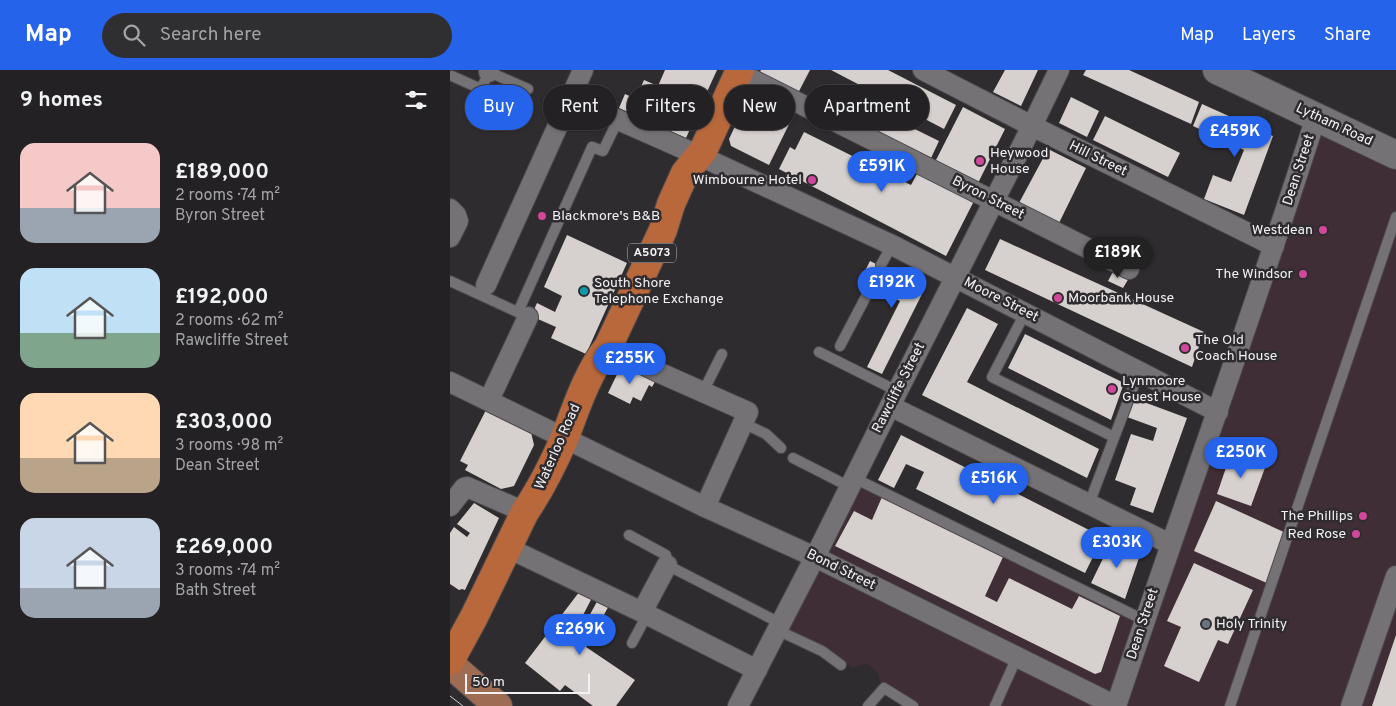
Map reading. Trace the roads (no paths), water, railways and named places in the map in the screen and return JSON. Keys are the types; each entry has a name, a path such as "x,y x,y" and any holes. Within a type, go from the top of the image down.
{"highway":[{"name":"Waterloo Road","path":"450,663 525,512 536,497 600,357 608,347 663,230 671,204 685,173 703,151 739,72"}],"main road":[{"name":"Lytham Road","path":"1217,70 1396,155"},
{"path":"450,663 498,706"}],"street":[{"path":"577,85 583,70"},
{"name":"Hill Street","path":"923,70 1274,246"},
{"name":"Rawcliffe Street","path":"747,702 757,670 1032,126 1058,70"},
{"name":"Byron Street","path":"739,72 1129,269"},
{"name":"Dean Street","path":"1116,706 1170,544 1218,412 1316,116"},
{"name":"Moore Street","path":"618,120 892,245 1218,412"},
{"path":"486,285 557,130"},
{"path":"450,209 456,215 458,221 450,237"},
{"path":"489,400 523,315"},
{"path":"608,347 703,392 746,417 705,506"},
{"name":"Bond Street","path":"450,382 705,506 815,557 1116,706"},
{"path":"893,398 1089,504 1170,544"},
{"path":"450,506 464,488 468,487 525,512"},
{"path":"508,548 757,670"},
{"path":"644,613 667,565"},
{"path":"1352,706 1396,576"}],"lane":[{"path":"452,76 486,77 514,85"},
{"path":"450,281 523,315 592,147 604,151 618,120"},
{"path":"1230,706 1396,217"},
{"path":"882,265 892,245"},
{"path":"840,346 871,286"},
{"path":"1025,313 992,377 1114,437"},
{"path":"819,352 893,398"},
{"path":"703,392 722,354"},
{"path":"1089,504 1139,372"},
{"path":"746,417 781,448"},
{"path":"793,458 852,482 1144,620"},
{"path":"628,535 666,555 667,565 779,626 822,651 841,665"},
{"path":"632,643 644,613"},
{"path":"995,706 1017,657"},
{"path":"868,706 884,688 913,706"}],"tram line":[{"path":"450,696 463,706"}],"place":[{"name":"Heywood House","path":"980,161"},
{"name":"Wimbourne Hotel","path":"812,180"},
{"name":"Blackmore's B&B","path":"542,216"},
{"name":"Westdean","path":"1323,230"},
{"name":"The Windsor","path":"1303,274"},
{"name":"South Shore Telephone Exchange","path":"584,291"},
{"name":"Moorbank House","path":"1058,298"},
{"name":"The Old Coach House","path":"1185,348"},
{"name":"Lynmoore Guest House","path":"1112,389"},
{"name":"The Phillips","path":"1363,516"},
{"name":"Red Rose","path":"1356,534"},
{"name":"Holy Trinity","path":"1206,624"}]}
